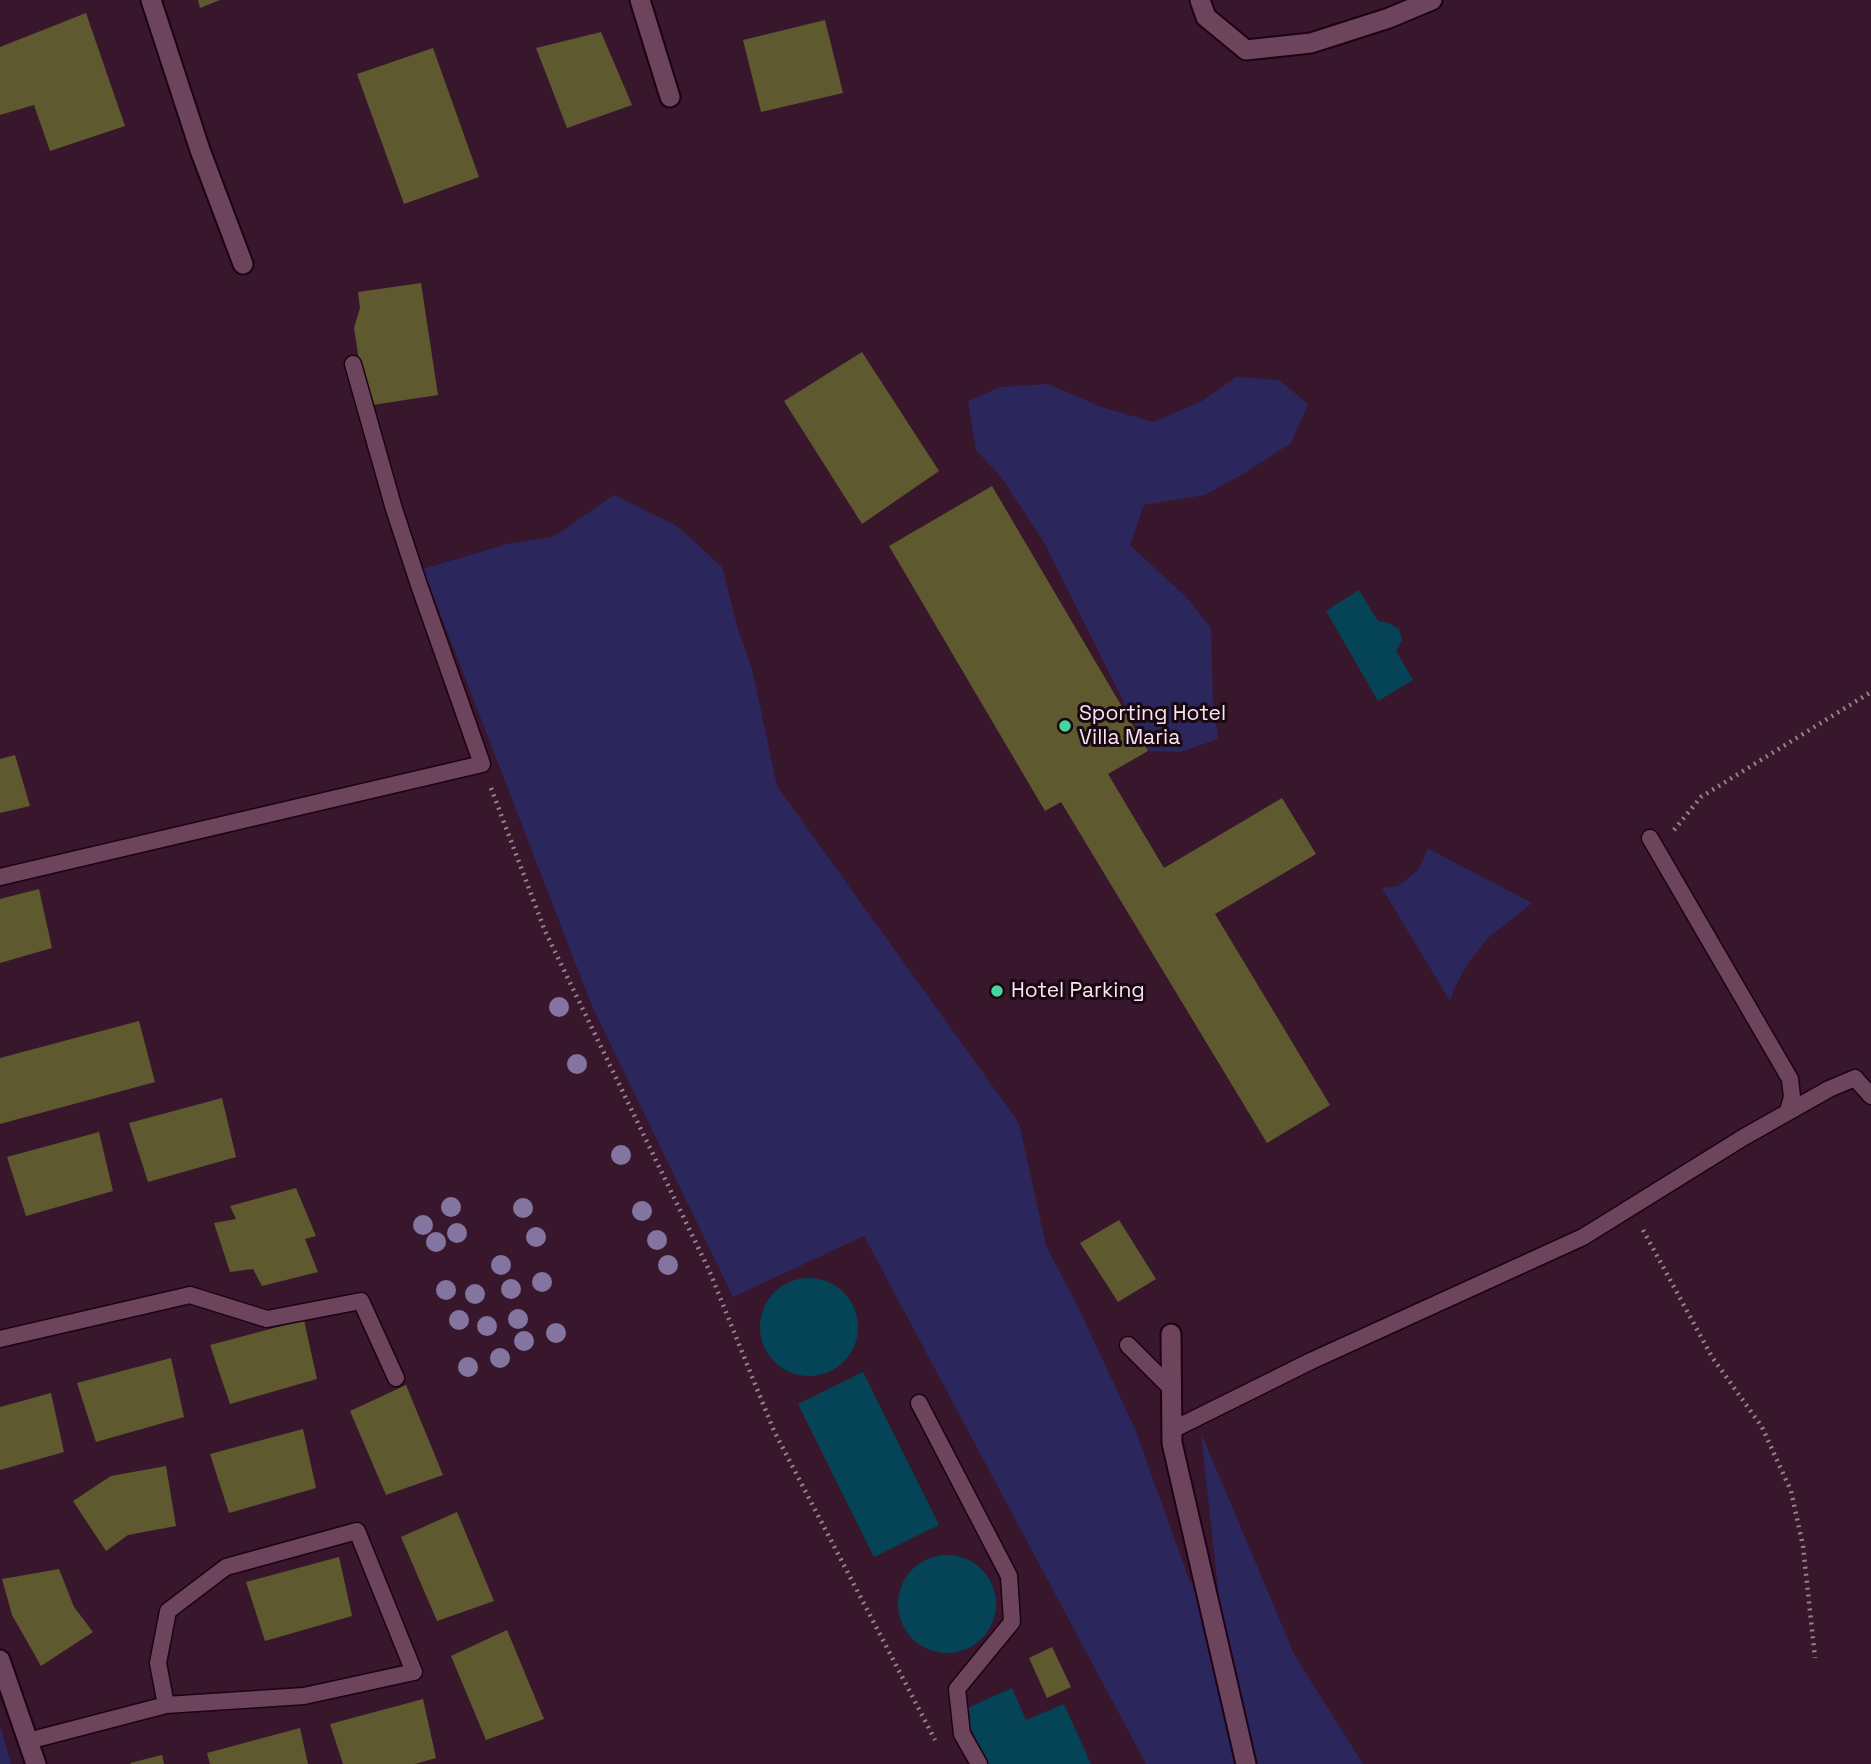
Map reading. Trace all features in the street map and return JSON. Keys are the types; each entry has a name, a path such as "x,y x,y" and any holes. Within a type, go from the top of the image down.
{"street":[{"path":"151,0 200,150 243,264"},
{"path":"640,0 670,97"},
{"path":"1200,0 1206,17 1247,50 1311,43 1389,18 1432,0"},
{"path":"1171,1334 1172,1443 1246,1764"},
{"path":"0,1660 36,1764"}],"lane":[{"path":"0,877 482,764 394,509 353,364"},
{"path":"1650,838 1790,1079 1792,1097 1788,1111"},
{"path":"1172,1430 1311,1361 1583,1237 1788,1111 1829,1089 1855,1078 1871,1096"},
{"path":"0,1339 190,1296 267,1319 361,1301 396,1378"},
{"path":"1128,1345 1170,1387"},
{"path":"919,1403 1009,1576 1012,1622 957,1689 962,1734 979,1764"},
{"path":"28,1741 166,1704 304,1696 414,1672 357,1531 226,1567 168,1611 159,1663 166,1704"}],"path":[{"path":"1672,833 1701,797 1871,692"},
{"path":"482,764 545,931 709,1270 774,1431 942,1752"},
{"path":"1631,1208 1712,1357 1762,1427 1791,1491 1803,1546 1815,1658"}],"shaded area":[{"path":"1236,377 1279,380 1308,404 1291,443 1243,474 1205,495 1144,505 1130,545 1187,598 1211,628 1213,701 1218,739 1181,752 1148,751 1045,544 1002,478 976,450 968,401 1000,387 1048,384 1101,407 1153,422 1204,400"},
{"path":"614,495 677,526 722,567 738,629 752,669 777,786 1019,1123 1046,1246 1135,1429 1190,1582 1219,1598 1201,1433 1295,1656 1363,1764 1146,1764 864,1236 733,1297 592,1006 423,569 507,544 553,537"},
{"path":"1427,848 1532,903 1487,939 1468,963 1450,1001 1382,888 1398,886 1417,871"},
{"path":"0,1725 11,1764 0,1764"}],"water":[{"path":"1359,590 1378,621 1399,629 1402,640 1396,651 1413,680 1378,701 1326,611"},
{"path":"809,1278 836,1286 850,1300 858,1327 850,1354 836,1368 809,1376 782,1368 768,1354 760,1327 768,1300 782,1286"},
{"path":"863,1372 939,1525 874,1557 798,1404"},
{"path":"947,1555 974,1563 988,1577 996,1604 988,1631 974,1645 947,1653 920,1645 906,1631 898,1604 906,1577 920,1563"},
{"path":"1012,1688 1026,1720 1064,1704 1091,1764 987,1764 963,1710"}],"building":[{"path":"198,0 220,0 200,8"},
{"path":"86,13 125,126 50,151 34,105 0,115 0,47"},
{"path":"825,20 843,93 761,112 743,40"},
{"path":"601,32 632,105 567,128 536,48"},
{"path":"433,48 479,177 404,204 357,74"},
{"path":"421,283 438,395 366,406 354,328 360,308 358,292"},
{"path":"862,352 939,471 862,524 784,401"},
{"path":"992,486 1148,751 1108,774 1164,868 1282,798 1316,854 1215,914 1330,1105 1267,1143 1061,802 1045,811 889,546"},
{"path":"15,755 30,806 0,813 0,759"},
{"path":"39,889 52,948 0,963 0,899"},
{"path":"139,1021 155,1082 0,1124 0,1058"},
{"path":"222,1098 236,1157 148,1182 129,1123"},
{"path":"99,1132 113,1191 26,1216 7,1157"},
{"path":"296,1188 316,1236 305,1239 318,1272 262,1286 253,1269 230,1272 214,1223 236,1219 230,1206"},
{"path":"1119,1220 1156,1279 1118,1302 1080,1243"},
{"path":"304,1320 317,1379 230,1404 210,1345"},
{"path":"171,1358 184,1417 96,1442 77,1383"},
{"path":"406,1385 443,1475 386,1495 350,1411"},
{"path":"51,1393 64,1452 0,1470 0,1407"},
{"path":"303,1429 316,1488 229,1513 210,1454"},
{"path":"166,1466 176,1526 128,1535 106,1551 73,1501 111,1476"},
{"path":"457,1512 494,1601 437,1621 401,1537"},
{"path":"339,1557 352,1616 265,1641 246,1582"},
{"path":"59,1569 74,1607 93,1632 41,1666 12,1615 2,1579"},
{"path":"507,1630 544,1719 486,1740 451,1656"},
{"path":"1052,1647 1071,1687 1047,1698 1029,1658"},
{"path":"423,1699 436,1758 415,1764 343,1764 330,1724"},
{"path":"300,1728 308,1764 210,1764 207,1753"},
{"path":"162,1755 164,1764 130,1763"}],"place":[{"name":"Sporting Hotel Villa Maria","path":"1065,726"},
{"name":"Hotel Parking","path":"997,991"}]}
